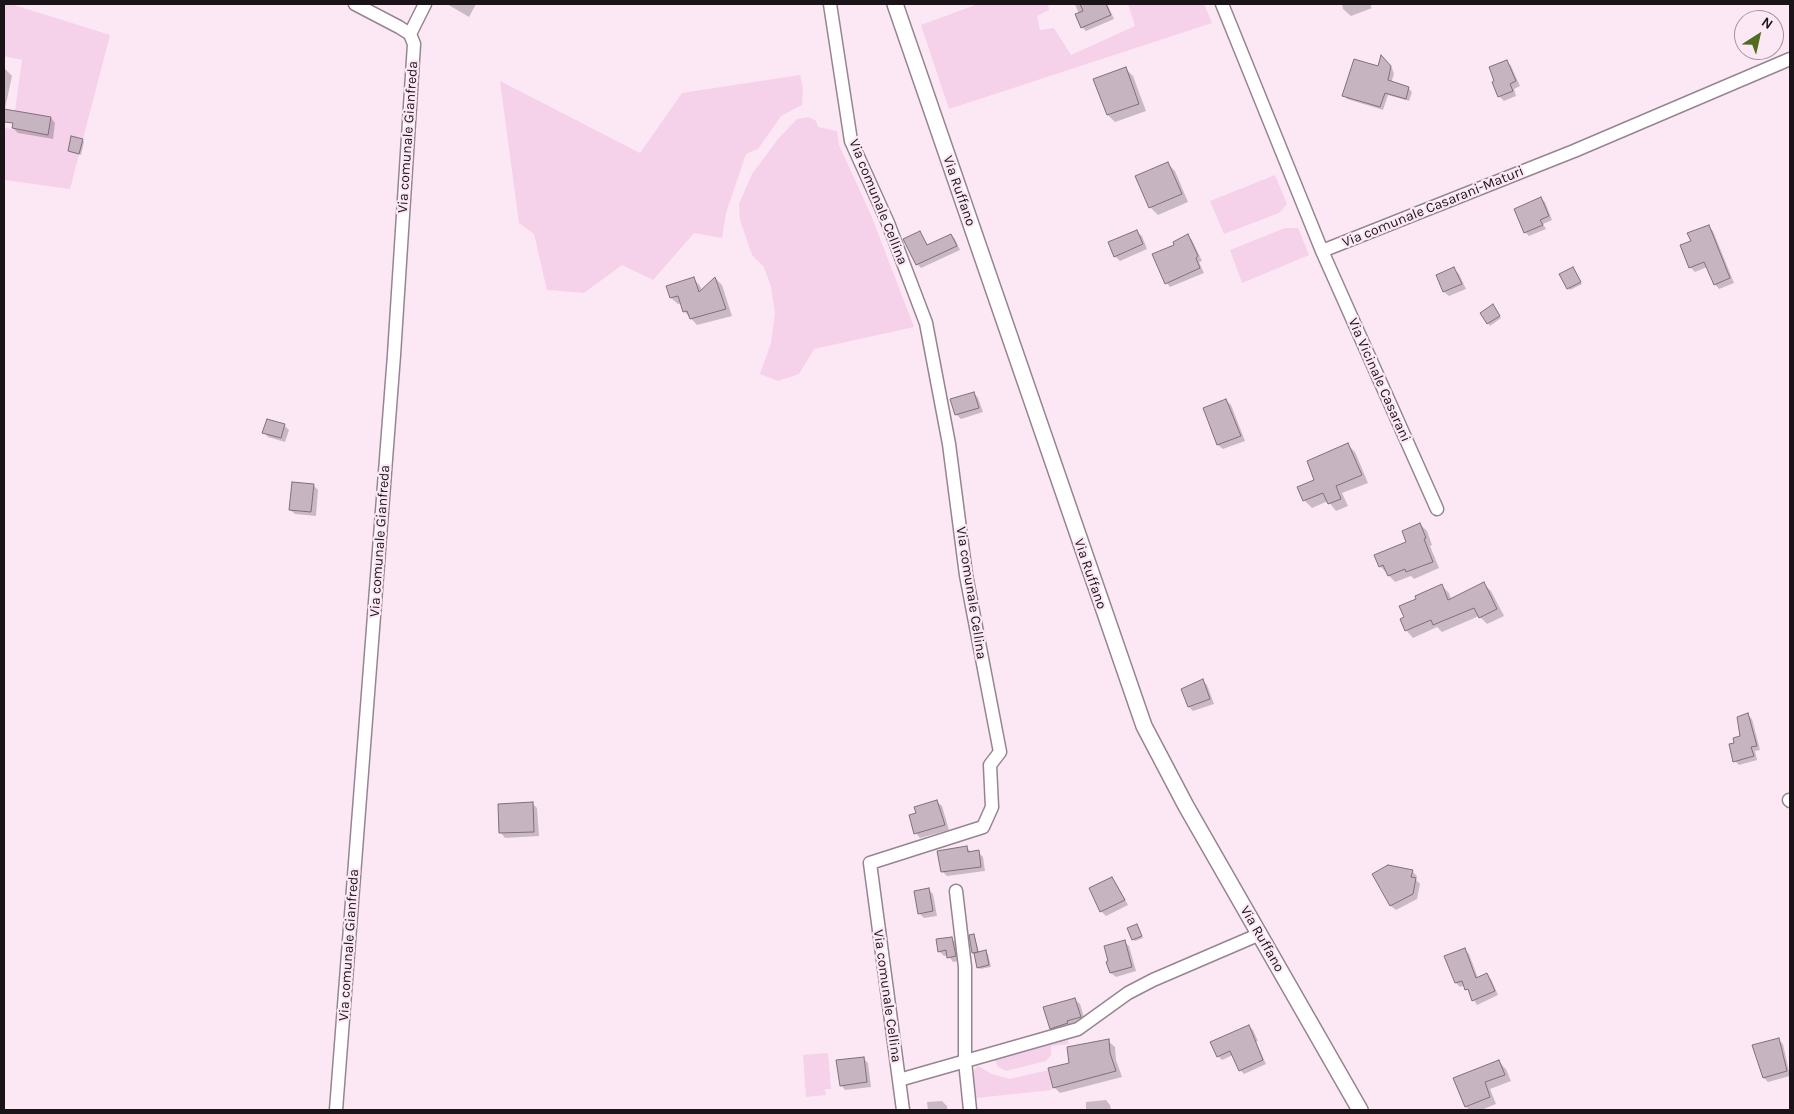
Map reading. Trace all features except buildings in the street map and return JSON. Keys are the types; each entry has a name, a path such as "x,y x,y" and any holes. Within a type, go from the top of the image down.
{"street":[{"path":"355,4 410,34 426,4"},
{"name":"Via comunale Cellina","path":"830,4 851,141 888,223 926,323 949,444 966,575 1000,752 990,765 992,807 983,827 870,863 903,1110"},
{"name":"Via Ruffano","path":"895,4 1144,726 1186,806 1360,1110"},
{"path":"1222,4 1322,251"},
{"name":"Via comunale Gianfreda","path":"336,1110 394,355 414,44 410,34"},
{"name":"Via comunale Casarani-Maturi","path":"1322,251 1574,151 1790,59"},
{"name":"Via Vicinale Casarani","path":"1322,251 1437,509"},
{"path":"956,891 965,967 965,1060 970,1110"},
{"path":"899,1080 1078,1029 1128,993 1145,984 1260,934"}],"shaded area":[{"path":"4,4 11,4 110,35 70,189 4,180 4,128 48,134 51,117 15,111 22,60 4,56"},
{"path":"978,4 1048,4 1049,10 1037,16 1040,30 1054,28 1071,55 1135,26 1128,4 1204,4 1212,23 949,109 921,25"},
{"path":"800,75 803,88 802,105 781,116 758,149 746,154 726,213 722,238 694,233 653,280 622,265 584,293 547,290 534,234 519,223 500,81 640,153 682,93"},
{"path":"809,117 816,121 818,127 837,131 839,145 871,215 914,327 814,349 799,374 778,381 760,374 771,343 775,313 771,287 764,267 752,255 740,220 739,204 752,174 778,139 797,119"},
{"path":"1275,175 1287,204 1279,213 1224,234 1210,201"},
{"path":"1285,228 1298,228 1309,255 1242,283 1230,250"},
{"path":"1066,1037 1069,1044 1051,1046 1051,1055 1046,1061 1006,1071 997,1066 993,1055"},
{"path":"828,1053 831,1089 825,1089 826,1095 806,1097 803,1055"},
{"path":"978,1066 992,1074 1009,1079 1049,1070 1052,1090 976,1098 972,1076"}]}
